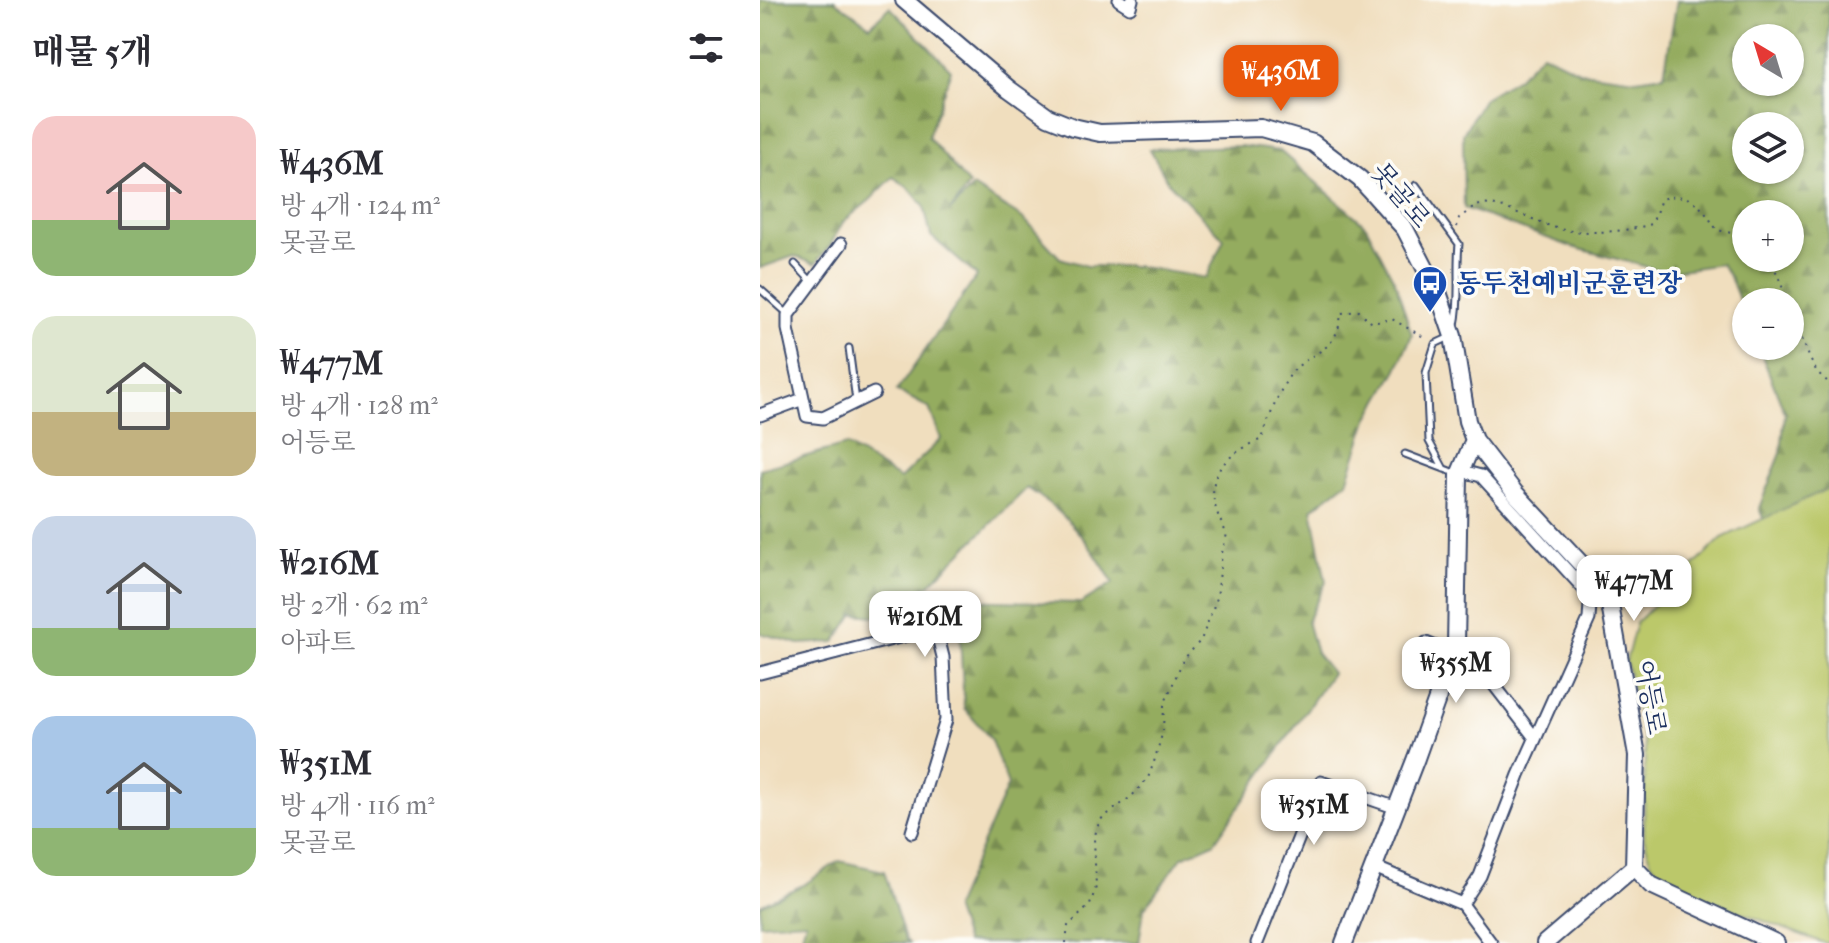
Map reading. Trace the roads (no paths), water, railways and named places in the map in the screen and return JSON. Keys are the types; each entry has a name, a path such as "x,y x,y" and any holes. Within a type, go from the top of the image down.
{"street":[{"name":"못골로","path":"904,0 1009,89 1048,117 1073,127 1100,133 1261,128 1313,143 1360,179 1405,229 1439,295 1453,336 1467,421 1474,440"},
{"path":"1119,0 1130,7 1132,0"},
{"path":"841,244 788,315 788,329 807,416 823,418 874,393"},
{"path":"760,415 803,399"},
{"path":"1344,943 1456,646 1455,471 1474,440"},
{"name":"어등로","path":"1474,440 1515,493 1582,565 1610,605 1637,755 1634,867"},
{"path":"1455,471 1481,476 1584,589 1590,604 1589,619 1535,738 1480,876 1462,904"},
{"path":"760,673 923,631 939,641 943,657 946,720 912,832"},
{"path":"1426,643 1478,664 1535,738"},
{"path":"1257,943 1321,782 1397,808"},
{"path":"1374,867 1462,904 1491,943"},
{"path":"1545,943 1634,867 1651,885 1776,943"}],"lane":[{"path":"1416,185 1459,244 1456,270 1460,305 1453,336 1435,344 1426,373 1429,441 1455,471"},
{"path":"795,264 813,282"},
{"path":"760,289 788,315"},
{"path":"849,348 857,402"},
{"path":"1405,454 1455,471"}],"place":[{"name":"동두천예비군훈련장","path":"1430,314"}]}
